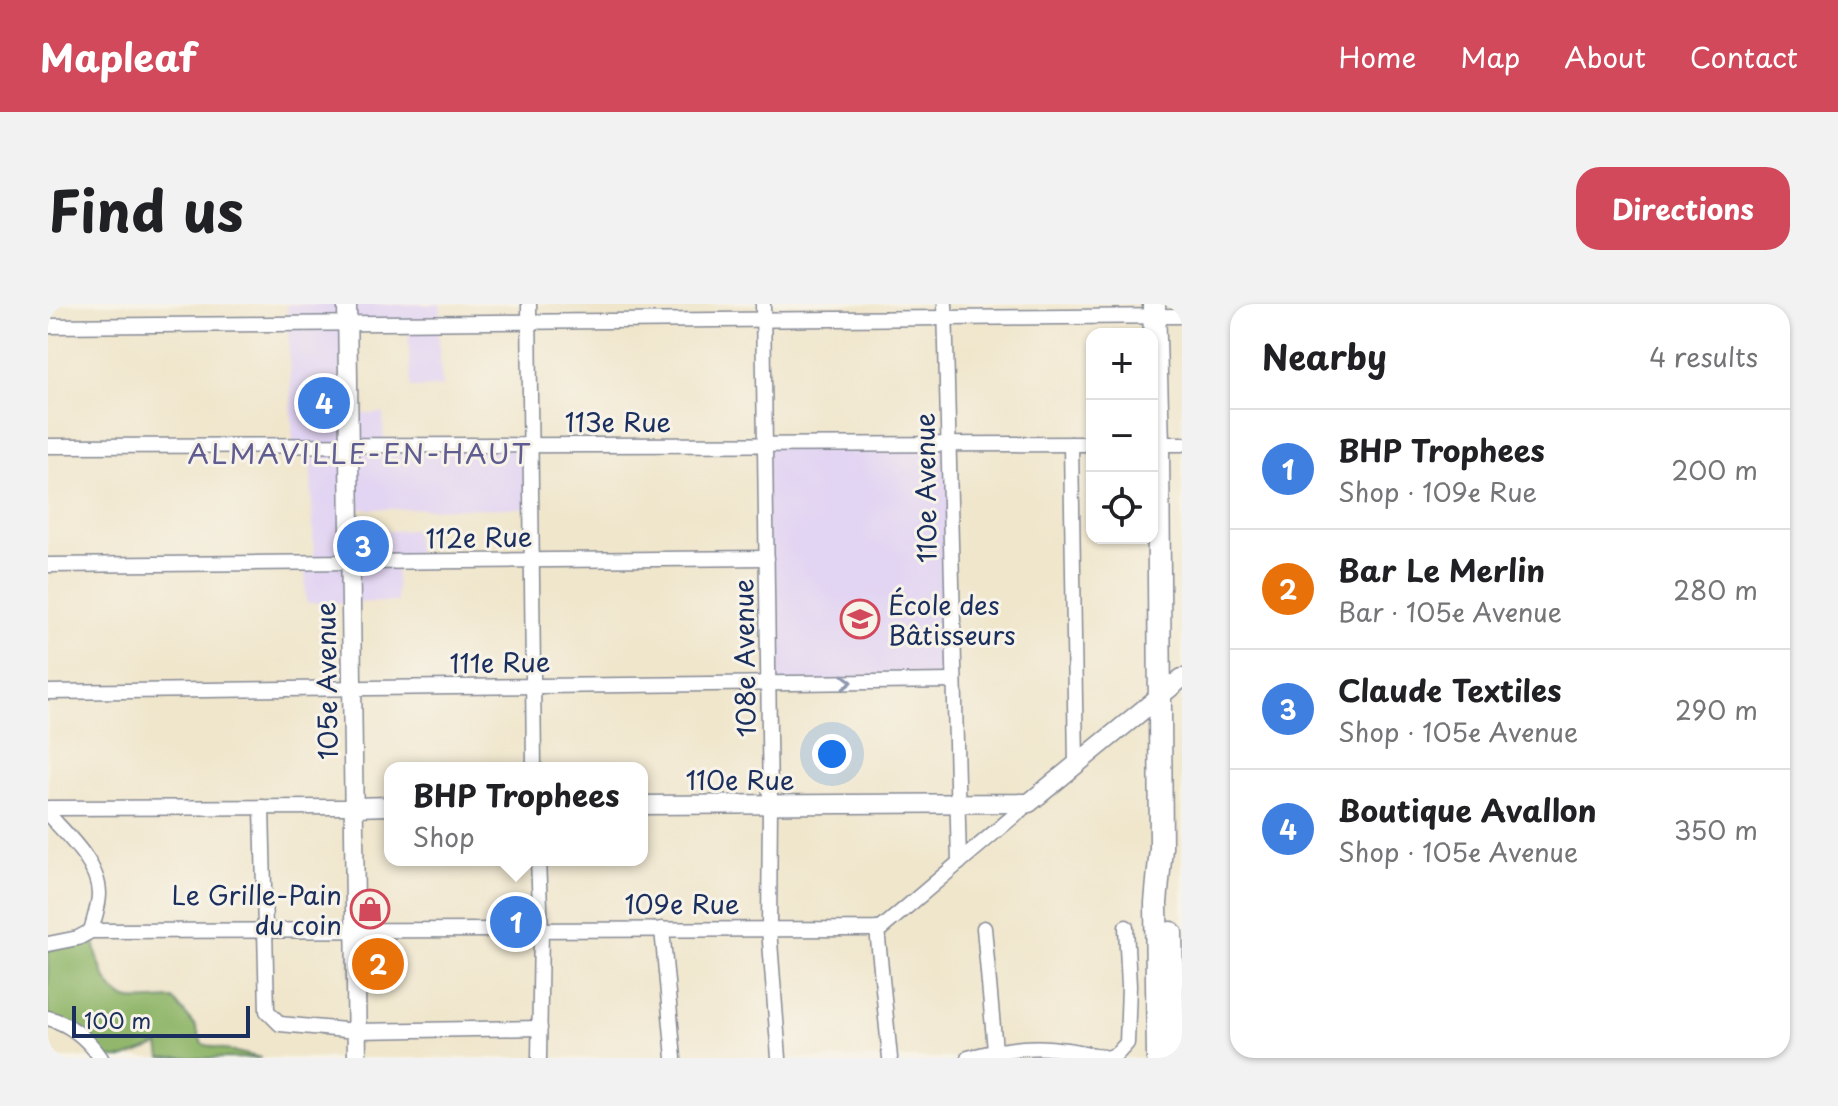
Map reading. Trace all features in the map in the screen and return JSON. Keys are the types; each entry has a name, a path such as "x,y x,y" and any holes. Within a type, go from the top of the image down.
{"main road":[{"path":"1154,310 1155,400"},
{"path":"1155,472 1161,848 1156,903 1158,1058"},
{"path":"1161,848 1169,882 1174,1058"}],"street":[{"name":"105e Avenue","path":"347,304 357,1058"},
{"path":"529,304 534,762"},
{"name":"108e Avenue","path":"763,304 769,929 779,1058"},
{"path":"48,326 763,320 945,311 1154,310 1182,316"},
{"name":"110e Avenue","path":"945,311 959,863"},
{"path":"1071,444 1076,765"},
{"name":"113e Rue","path":"48,446 1086,444"},
{"path":"1158,444 1182,444"},
{"name":"112e Rue","path":"48,565 767,558"},
{"path":"890,1058 877,929 882,928 1182,678"},
{"name":"111e Rue","path":"48,692 953,681"},
{"name":"110e Rue","path":"648,805 1029,803"},
{"path":"48,808 384,806"},
{"path":"262,807 267,1011 280,1024 356,1031 540,1028"},
{"path":"48,814 93,870 98,883 99,896 91,931"},
{"path":"538,866 541,930 539,1058"},
{"path":"968,1058 995,1050 1057,1046 1108,1058 1123,1049 1127,1043 1129,1011 1126,927"},
{"path":"984,928 995,1050"},
{"path":"662,929 674,1058"},
{"name":"109e Rue","path":"48,944 78,938 91,931 877,929"},
{"path":"48,1018 80,1033 101,1058"}],"shaded area":[{"path":"287,304 441,304 441,323 438,323 442,387 411,388 408,323 348,324 349,415 383,413 384,445 531,445 531,508 350,509 350,533 415,530 417,562 396,562 397,602 306,603 305,563 314,562 310,446 293,445"},
{"name":"École des Bâtisseurs","path":"949,444 953,680 769,683 765,445"}],"green space":[{"path":"93,937 107,981 119,995 137,1001 173,999 196,1027 202,1044 261,1058 161,1058 159,1045 125,1058 103,1058 48,1016 48,950"}],"place":[{"name":"Boutique Avallon","path":"324,403"},
{"name":"Claude Textiles","path":"363,546"},
{"name":"École des Bâtisseurs","path":"860,619"},
{"name":"Le Grille-Pain du coin","path":"370,909"},
{"name":"BHP Trophees","path":"516,922"},
{"name":"Bar Le Merlin","path":"378,964"}],"district":[{"name":"ALMAVILLE-EN-HAUT","path":"360,452"}]}
